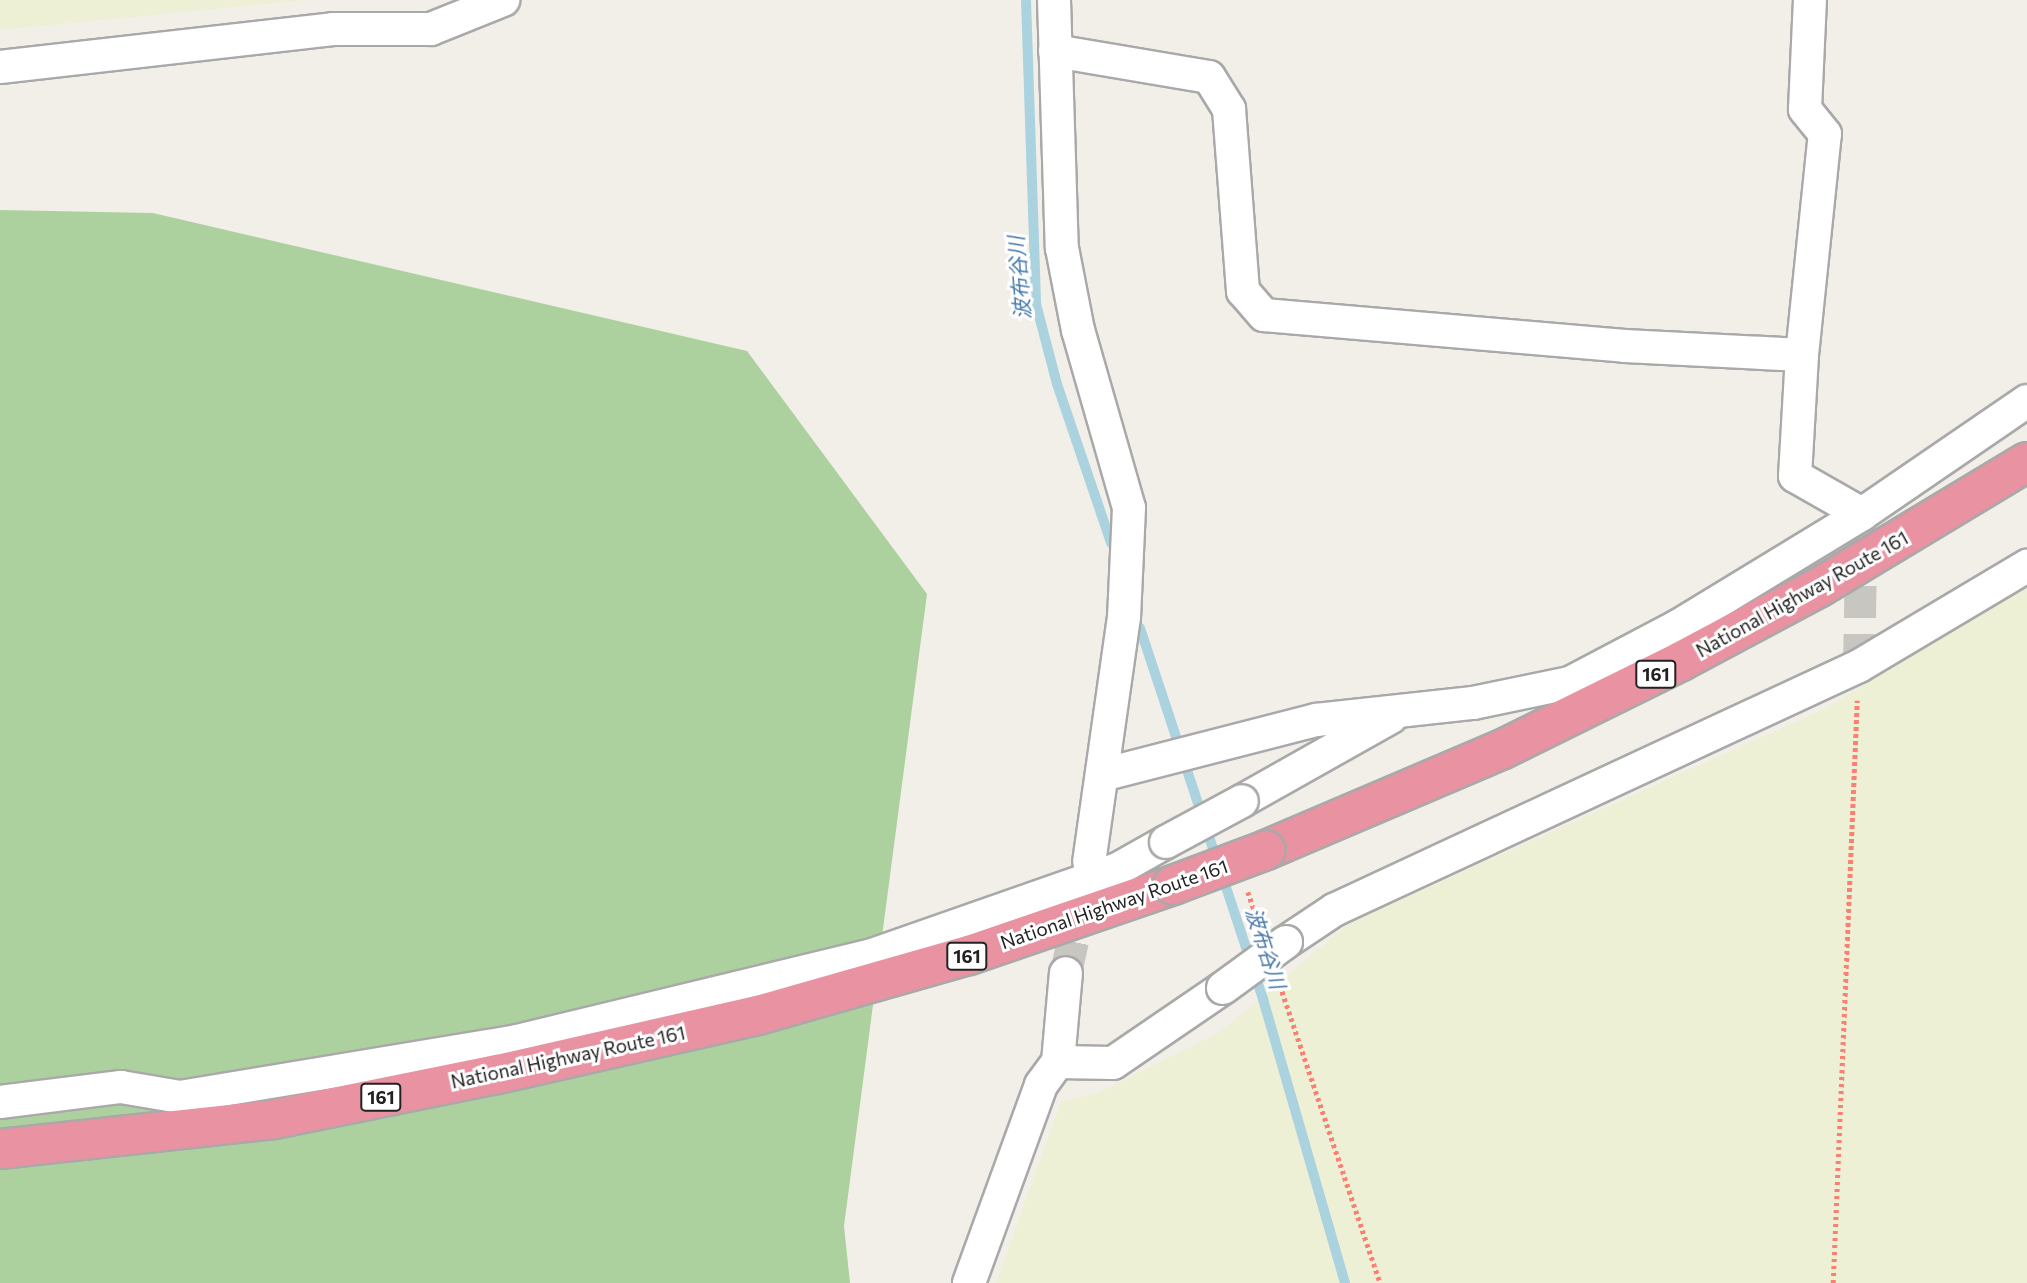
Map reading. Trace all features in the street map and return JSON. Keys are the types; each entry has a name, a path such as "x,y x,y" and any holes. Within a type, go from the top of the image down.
{"highway":[{"name":"National Highway Route 161","path":"0,1149 274,1119 537,1065 758,1015 969,955 1173,885 1266,849 1501,750 1681,662 1818,588 2027,462"}],"street":[{"path":"0,67 333,29 431,29 503,0"},
{"path":"1054,0 1062,248 1078,330 1129,508 1124,617 1090,862"},
{"path":"1810,0 1805,109 1825,134 1802,355 1795,476 1861,514"},
{"path":"1055,51 1209,77 1229,110 1243,291 1264,315 1625,346 1802,355"},
{"path":"1102,775 1316,720 1473,703 1570,683 1678,626 1861,514 2027,401"},
{"path":"1058,1062 1113,1063 1223,988 1274,948 1334,910 1859,666 2027,566"},
{"path":"0,1102 121,1087 180,1097 517,1041 869,956 1118,869 1404,709"},
{"path":"969,1283 1041,1085 1058,1062 1066,973"}],"path":[{"path":"1833,1283 1859,666"},
{"path":"1244,881 1274,948 1380,1283"}],"green space":[{"path":"0,0 308,0 0,30"},
{"path":"0,210 153,213 747,351 927,594 844,1226 850,1283 0,1283"},
{"path":"2027,585 2027,1283 996,1283 1061,1101 1098,1093 1220,1032 1349,923 1826,708"}],"waterway":[{"name":"波布谷川","path":"1026,0 1036,304 1057,384 1111,543"},
{"name":"波布谷川","path":"1140,628 1217,861"},
{"name":"波布谷川","path":"1222,875 1263,999 1345,1283"}],"tunnel":[{"path":"1859,666 1862,514"},
{"path":"1066,973 1082,899"}]}
